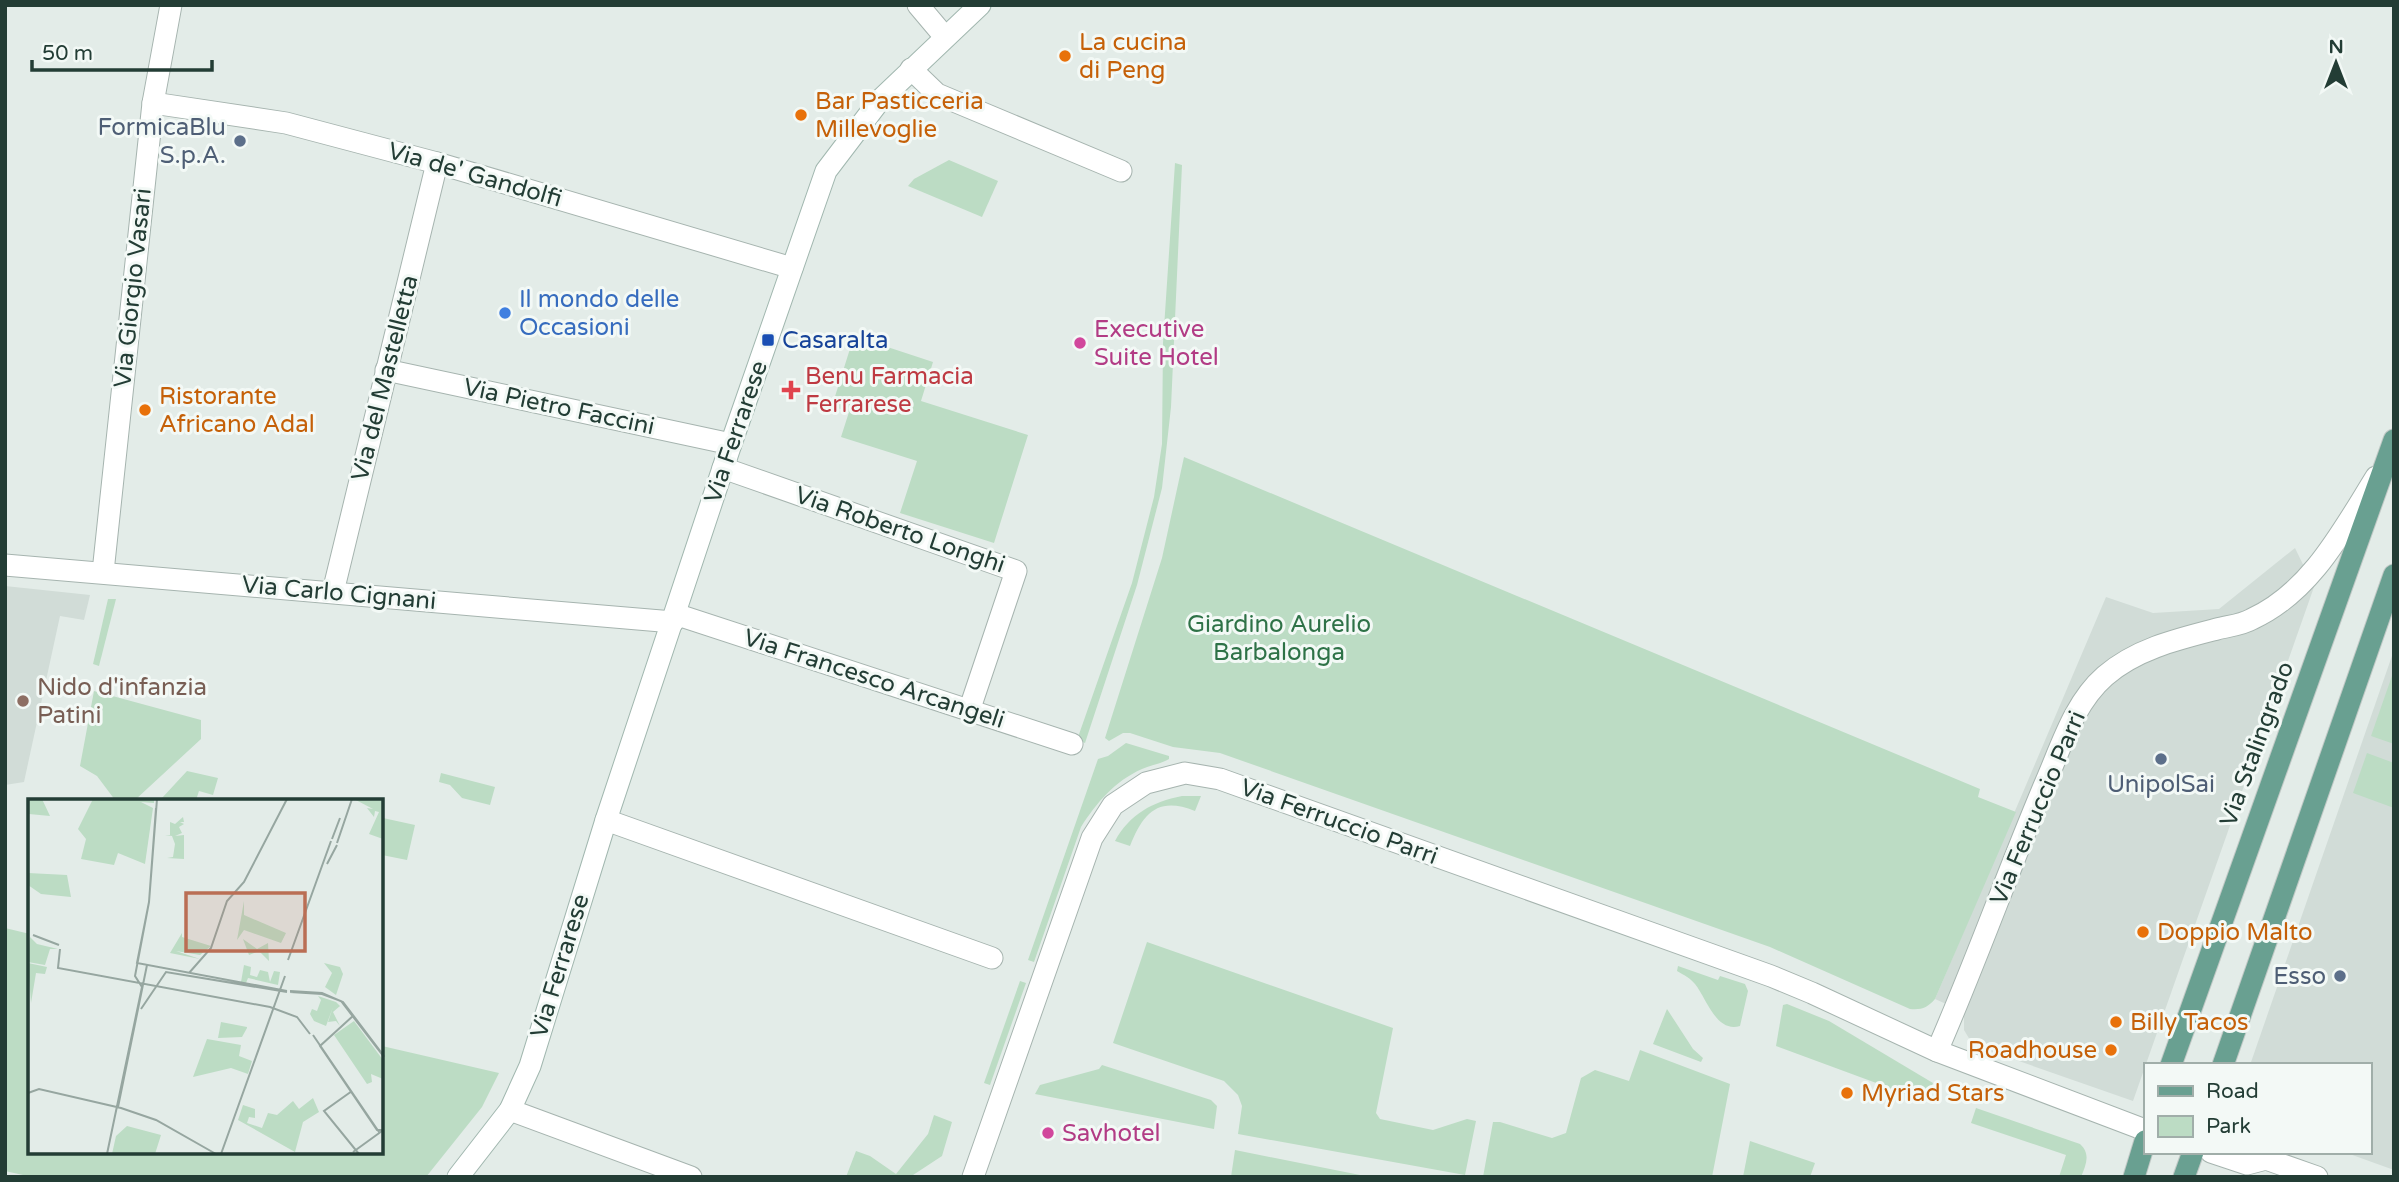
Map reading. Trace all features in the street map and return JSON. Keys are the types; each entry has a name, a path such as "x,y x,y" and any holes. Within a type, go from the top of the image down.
{"main road":[{"name":"Via Stalingrado","path":"2172,1063 2394,440"},
{"path":"2223,1063 2394,575"},
{"path":"2134,1177 2144,1144"},
{"path":"2184,1177 2192,1154"}],"street":[{"name":"Via Giorgio Vasari","path":"103,572 153,103 171,5"},
{"path":"918,5 945,37"},
{"name":"Via Ferrarese","path":"458,1177 510,1110 530,1066 606,820 825,171 880,100 980,5"},
{"path":"911,69 937,94 1121,171"},
{"name":"Via de' Gandolfi","path":"153,103 286,123 437,163 792,268"},
{"name":"Via del Mastelletta","path":"332,592 437,163"},
{"name":"Via Pietro Faccini","path":"386,370 731,444"},
{"name":"Via Ferruccio Parri","path":"1937,1051 2031,818 2075,715 2088,694 2117,666 2134,657 2168,642 2251,620 2281,601 2304,582 2336,541 2384,464"},
{"name":"Via Roberto Longhi","path":"723,468 1016,571 969,711"},
{"name":"Via Carlo Cignani","path":"5,565 674,618"},
{"name":"Via Francesco Arcangeli","path":"674,618 1072,744"},
{"name":"Via Ferruccio Parri","path":"973,1177 1092,838 1113,804 1146,783 1185,773 1220,779 1771,976 1937,1051 2144,1130"},
{"path":"606,820 992,958"},
{"path":"510,1110 691,1177"},
{"path":"2215,1154 2250,1171 2266,1159 2317,1177"}],"shaded area":[{"path":"2295,548 2314,587 2146,1063 2144,1063 2133,1101 1973,1045 1964,1030 1964,1012 1935,999 2106,597 2153,613 2219,609"},
{"name":"Nido d'infanzia Patini","path":"5,586 90,595 84,620 60,616 24,782 5,785"},
{"path":"2394,650 2394,1170 2350,1154 2371,1154 2371,1063 2251,1063"}],"green space":[{"path":"949,160 998,181 982,217 908,186 914,179"},
{"path":"1175,163 1182,165 1171,407 1162,488 1137,585 1085,743 1077,740 1132,583 1154,497 1162,444 1163,343"},
{"path":"854,336 933,362 921,401 1028,435 994,543 900,513 917,461 841,437 849,412 832,406"},
{"name":"Giardino Aurelio Barbalonga","path":"1184,457 1980,789 1978,797 2016,812 1935,999 1924,1008 1910,1009 1770,947 1220,753 1173,747 1130,733 1123,733 1109,741 1105,738 1162,558"},
{"path":"108,599 116,599 99,666 93,664"},
{"path":"2394,670 2394,744 2371,736"},
{"path":"94,691 201,720 201,739 136,799 114,799 97,776 80,766"},
{"path":"1126,743 1169,756 1169,759 1142,769 1123,780 1107,793 1087,818 1081,827 1034,962 1028,960 1098,759 1108,756"},
{"path":"2367,753 2394,763 2394,808 2353,793"},
{"path":"187,771 218,778 213,795 199,791 196,799 162,798"},
{"path":"441,773 495,787 490,805 462,798 450,785 439,782"},
{"path":"1182,796 1201,796 1195,811 1171,806 1154,810 1140,824 1130,846 1115,841 1135,816 1161,802"},
{"path":"383,818 415,825 407,860 383,855"},
{"path":"5,928 28,934 28,1154 383,1154 383,1046 499,1073 482,1107 426,1177 32,1177 5,1171"},
{"path":"1147,942 1393,1028 1376,1113 1380,1119 1433,1130 1467,1119 1476,1121 1465,1175 1238,1134 1242,1106 1238,1095 1224,1081 1113,1043"},
{"path":"1678,966 1718,980 1720,976 1745,984 1748,991 1740,1026 1732,1027 1718,1020 1695,984 1677,971"},
{"path":"1020,981 1026,983 990,1085 984,1083"},
{"path":"1787,1004 1829,1021 1933,1083 1925,1101 1776,1046 1783,1005"},
{"path":"1667,1009 1693,1049 1703,1058 1701,1062 1653,1044"},
{"path":"1640,1050 1730,1084 1712,1177 1483,1177 1493,1122 1552,1138 1566,1133 1581,1078 1595,1070 1629,1081"},
{"path":"1102,1065 1211,1100 1217,1106 1214,1129 1035,1094 1040,1085 1099,1069"},
{"path":"1976,1108 2080,1144 2086,1152 2086,1164 2081,1177 2059,1177 2066,1155 1971,1123"},
{"path":"934,1115 952,1122 942,1156 910,1177 846,1177 856,1151 870,1156 896,1174 928,1134"},
{"path":"1750,1141 1815,1163 1810,1177 1743,1177"},
{"path":"1235,1150 1370,1177 1231,1177"}],"place":[{"name":"La cucina di Peng","path":"1065,56"},
{"name":"Bar Pasticceria Millevoglie","path":"801,115"},
{"name":"FormicaBlu S.p.A.","path":"240,141"},
{"name":"Il mondo delle Occasioni","path":"505,313"},
{"name":"Casaralta","path":"768,340"},
{"name":"Executive Suite Hotel","path":"1080,343"},
{"name":"Benu Farmacia Ferrarese","path":"791,390"},
{"name":"Ristorante Africano Adal","path":"145,410"},
{"name":"Nido d'infanzia Patini","path":"23,701"},
{"name":"UnipolSai","path":"2161,759"},
{"name":"Doppio Malto","path":"2143,932"},
{"name":"Esso","path":"2340,976"},
{"name":"Billy Tacos","path":"2116,1022"},
{"name":"Roadhouse","path":"2111,1050"},
{"name":"Myriad Stars","path":"1847,1093"},
{"name":"Savhotel","path":"1048,1133"}]}
